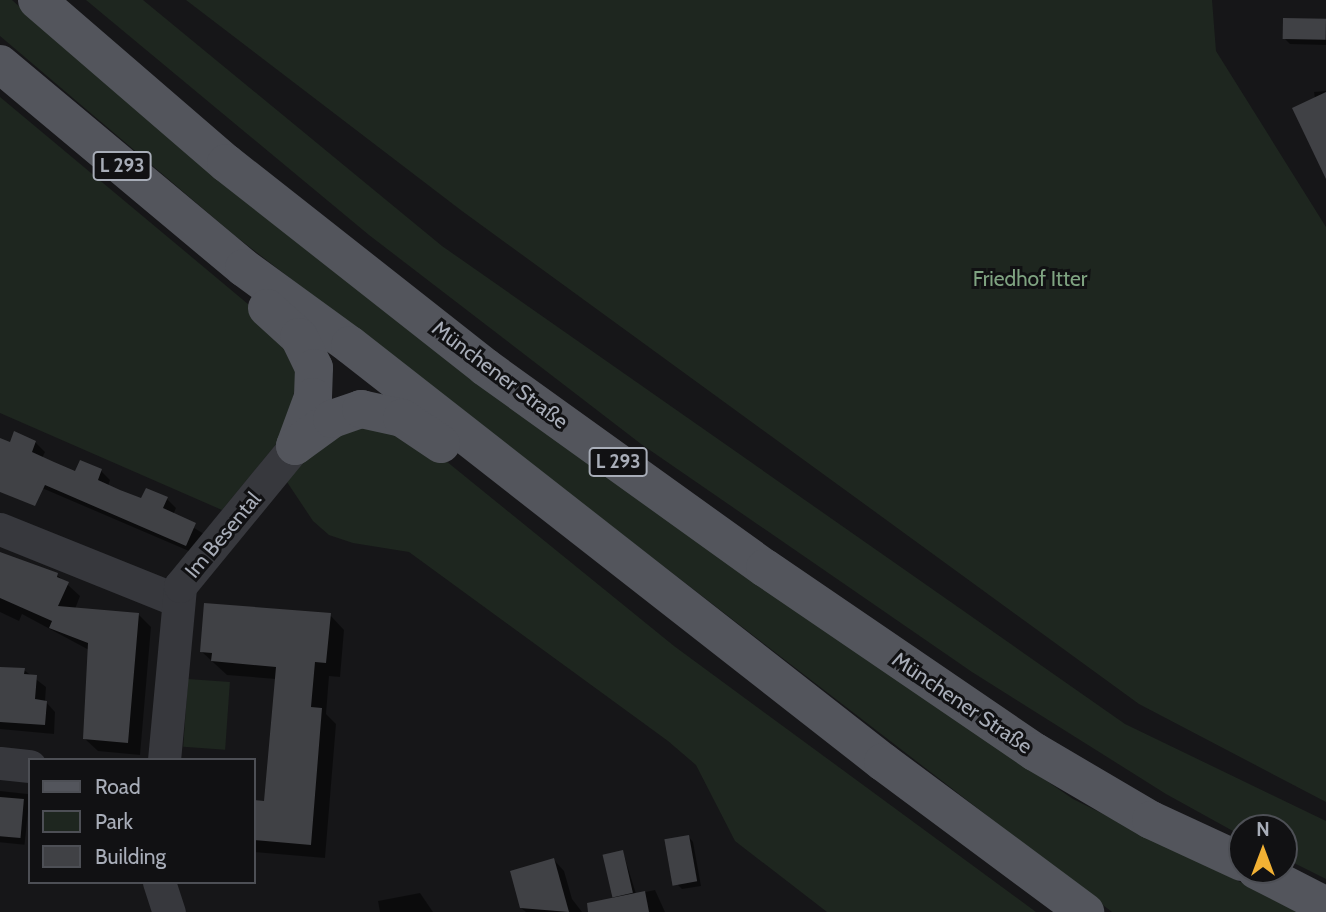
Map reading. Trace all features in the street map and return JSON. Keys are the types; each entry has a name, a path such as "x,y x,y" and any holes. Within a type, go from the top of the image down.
{"main road":[{"name":"Münchener Straße","path":"37,0 226,163 485,367 765,568 1046,759 1151,820 1228,856"},
{"name":"L 293","path":"0,64 244,268 505,467 883,762 1086,912"},
{"path":"244,268 254,297 299,337 314,368 313,397 295,446"},
{"path":"295,446 347,412 368,409 402,418 457,455 505,467"},
{"path":"1283,884 1326,906"}],"street":[{"name":"Im Besental","path":"164,758 177,600 189,572 295,446"},
{"path":"0,529 177,600"},
{"path":"0,763 28,766"},
{"path":"160,884 169,912"}],"green space":[{"path":"0,0 12,0 59,42 723,558 1073,799 1228,876 1228,884 1245,884 1301,912 1112,912 234,235 0,36"},
{"path":"86,0 143,0 442,246 1125,724 1326,821 1326,879 1298,865 1298,814 1228,814 1228,828 1166,794 972,672 641,444 369,235"},
{"name":"Friedhof Itter","path":"186,0 1212,0 1216,51 1326,227 1326,802 1139,704 462,211"},
{"path":"0,97 272,324 298,378 283,436 222,510 0,413"},
{"path":"352,425 414,435 674,646 1036,912 827,912 735,841 696,765 668,741 409,552 353,543 329,535 313,521 285,479 305,455"},
{"path":"188,679 230,682 225,750 183,747"}],"building":[{"path":"1283,18 1326,19 1326,40 1283,39"},
{"path":"1326,92 1326,179 1292,108"},
{"path":"14,431 36,441 32,452 75,471 80,460 102,469 98,480 120,490 141,498 146,488 168,497 163,508 196,523 186,546 45,485 35,506 0,492 0,438 10,442"},
{"path":"0,552 58,573 57,577 69,582 58,606 139,613 128,743 83,739 88,643 49,628 52,621 0,598"},
{"path":"204,603 331,613 326,663 315,662 311,707 322,708 311,845 256,840 256,800 264,801 276,667 211,661 212,653 200,652"},
{"path":"0,667 25,668 24,674 37,675 35,699 47,701 45,725 0,722"},
{"path":"0,797 24,799 21,838 0,836"},
{"path":"689,835 697,881 673,886 664,839"},
{"path":"623,850 633,893 612,898 603,855"},
{"path":"554,858 569,912 520,908 510,871"},
{"path":"645,891 649,912 588,912 587,903"}]}
